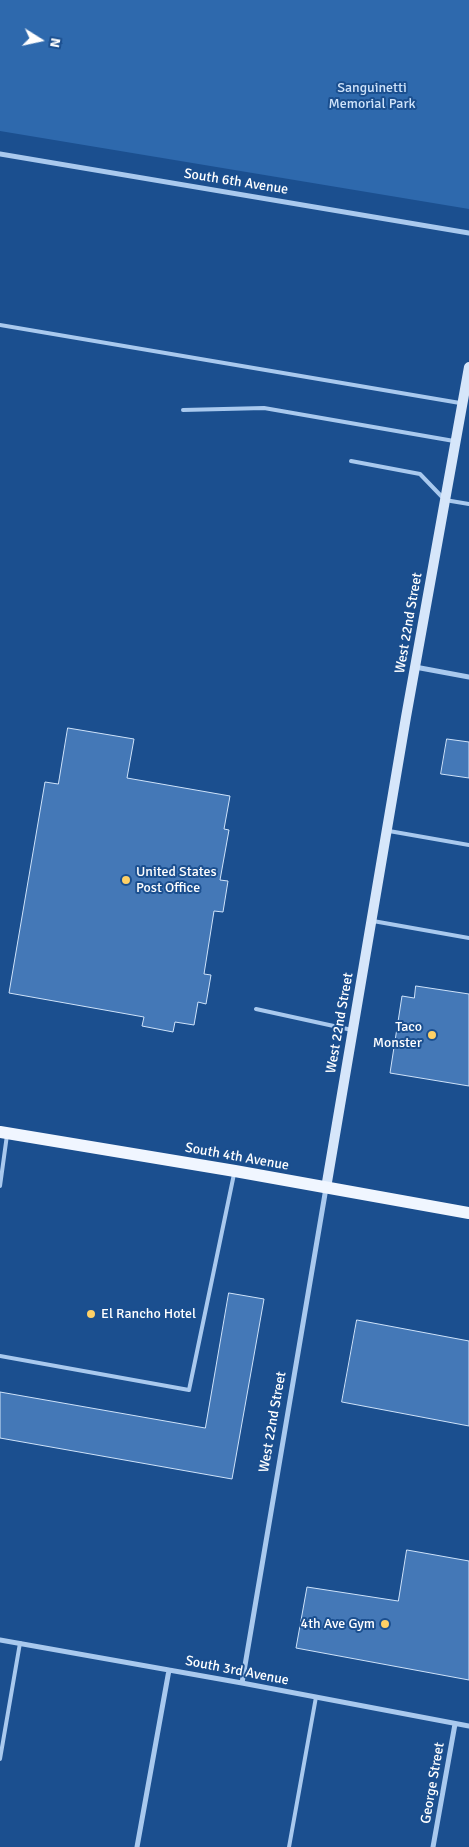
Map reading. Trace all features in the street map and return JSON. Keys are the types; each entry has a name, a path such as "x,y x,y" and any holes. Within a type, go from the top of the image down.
{"main road":[{"name":"South 4th Avenue","path":"4,1132 469,1213"}],"street":[{"name":"South 6th Avenue","path":"0,154 469,233"},
{"name":"West 22nd Street","path":"242,1683 415,667 469,368"},
{"path":"415,667 469,676"},
{"name":"South 3rd Avenue","path":"0,1640 469,1726"},
{"path":"137,1847 169,1670"},
{"name":"George Street","path":"433,1847 455,1724"}],"lane":[{"path":"0,325 462,403"},
{"path":"183,410 264,408 456,441"},
{"path":"351,461 420,474 445,500 469,504"},
{"path":"387,831 469,845"},
{"path":"372,921 469,938"},
{"path":"256,1009 353,1030"},
{"path":"0,1186 4,1132"},
{"path":"0,1356 189,1390 235,1171"},
{"path":"0,1759 20,1643"},
{"path":"289,1847 316,1697"}],"green space":[{"name":"Sanguinetti Memorial Park","path":"0,0 469,0 469,209 0,131"}],"building":[{"name":"United States Post Office","path":"68,728 134,739 127,778 230,796 224,829 229,830 220,880 228,881 223,912 214,911 204,974 211,975 206,1004 198,1002 194,1025 175,1022 173,1032 142,1026 144,1017 9,993 45,782 58,784"},
{"path":"447,739 469,742 469,778 441,774"},
{"name":"Taco Monster","path":"416,986 469,994 469,1086 390,1073 402,996 414,998"},
{"path":"229,1293 264,1299 232,1479 0,1438 0,1392 205,1428"},
{"path":"357,1320 469,1341 469,1426 342,1402"},
{"name":"4th Ave Gym","path":"407,1550 469,1561 469,1680 296,1648 307,1587 398,1601"}],"place":[{"name":"United States Post Office","path":"126,880"},
{"name":"Taco Monster","path":"432,1035"},
{"name":"El Rancho Hotel","path":"91,1314"},
{"name":"4th Ave Gym","path":"385,1624"}]}
